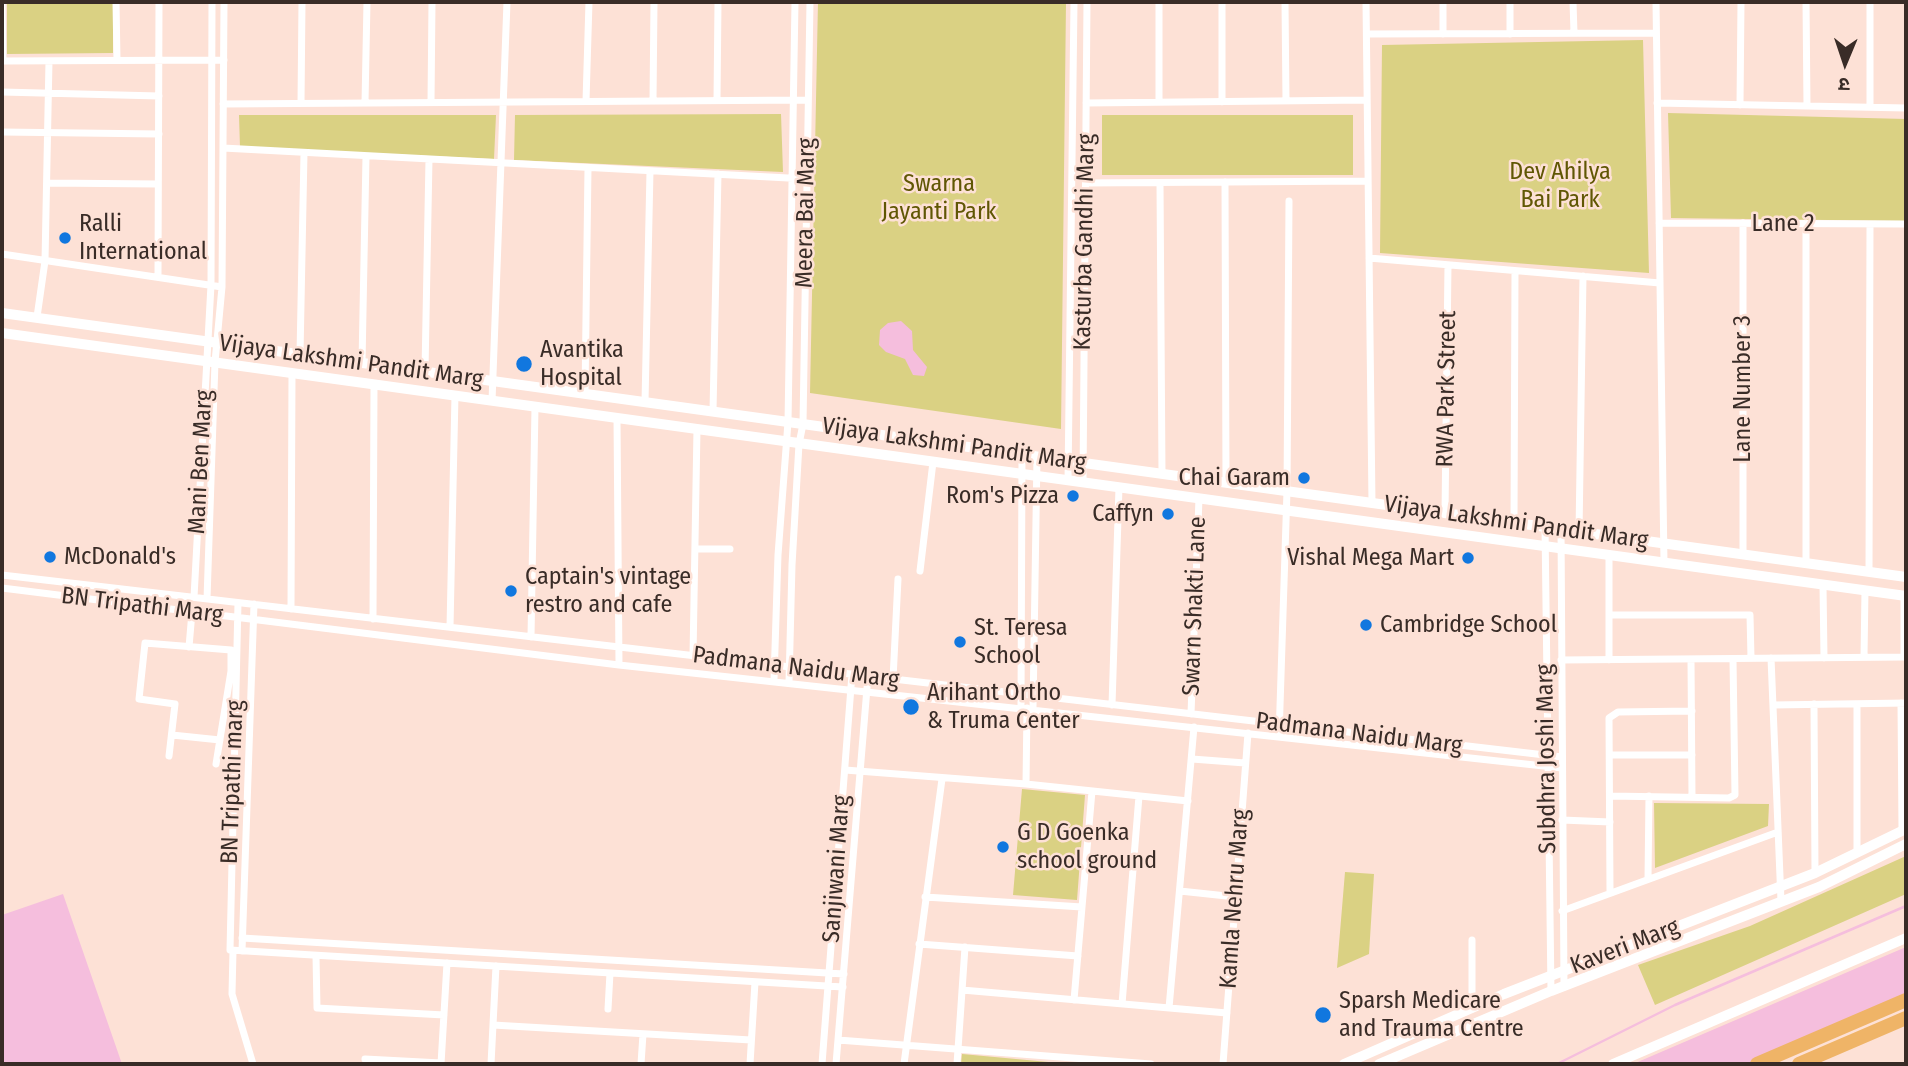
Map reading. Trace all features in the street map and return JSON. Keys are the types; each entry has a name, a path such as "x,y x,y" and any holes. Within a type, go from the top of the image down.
{"highway":[{"path":"1757,1064 1906,1000"},
{"path":"1799,1064 1906,1018"}],"street":[{"path":"2,2 2,61 224,60"},
{"path":"116,2 117,60"},
{"path":"158,277 159,2"},
{"name":"Mani Ben Marg","path":"212,2 213,343"},
{"name":"Mani Ben Marg","path":"194,597 210,362 222,286 224,2"},
{"path":"301,103 302,2"},
{"path":"365,103 367,2"},
{"path":"431,103 432,2"},
{"path":"492,401 508,2"},
{"path":"586,101 589,2"},
{"path":"653,101 654,2"},
{"path":"717,100 718,2"},
{"name":"Meera Bai Marg","path":"774,680 788,422 795,2"},
{"name":"Meera Bai Marg","path":"789,682 799,444 803,424 810,2"},
{"name":"Kasturba Gandhi Marg","path":"1068,480 1074,2"},
{"name":"Kasturba Gandhi Marg","path":"1083,482 1087,2"},
{"path":"1159,2 1159,102"},
{"path":"1222,2 1222,102"},
{"path":"1285,2 1286,101"},
{"path":"1366,2 1372,503"},
{"path":"1443,2 1443,34"},
{"path":"1510,2 1510,34"},
{"path":"1573,2 1574,33"},
{"path":"1656,2 1664,563"},
{"path":"1740,105 1741,2"},
{"path":"1806,2 1807,106"},
{"path":"1870,2 1870,107"},
{"path":"1367,34 1656,33"},
{"path":"37,317 45,261 49,61"},
{"path":"2,92 159,96"},
{"path":"223,104 808,100"},
{"path":"1086,103 1367,100"},
{"path":"1657,103 1906,108"},
{"path":"2,132 159,134"},
{"path":"223,149 807,179"},
{"path":"300,354 304,153"},
{"path":"362,363 366,156"},
{"path":"1072,158 1086,157"},
{"path":"425,371 429,159"},
{"path":"584,394 587,168"},
{"path":"645,402 650,171"},
{"path":"713,411 718,174"},
{"path":"1086,183 1368,181"},
{"path":"1225,182 1226,483"},
{"path":"47,183 158,184"},
{"path":"1160,183 1162,474"},
{"path":"1279,737 1287,491 1289,201"},
{"name":"Lane 2","path":"1659,223 1906,224"},
{"name":"Lane Number 3","path":"1742,223 1743,554"},
{"path":"1806,223 1806,563"},
{"path":"1869,572 1870,224"},
{"path":"2,254 222,286"},
{"path":"1369,258 1660,283"},
{"name":"RWA Park Street","path":"1446,513 1448,265"},
{"path":"1514,523 1516,271"},
{"path":"1579,532 1583,276"},
{"name":"Vijaya Lakshmi Pandit Marg","path":"2,313 1906,577"},
{"name":"Vijaya Lakshmi Pandit Marg","path":"2,333 1905,596"},
{"path":"207,599 210,362"},
{"path":"291,609 292,373"},
{"path":"373,619 374,384"},
{"path":"450,627 455,395"},
{"path":"531,637 535,407"},
{"path":"617,418 619,665"},
{"path":"693,656 697,429"},
{"path":"1021,454 1022,694 1027,709 1026,784"},
{"path":"1027,709 1034,695 1037,456"},
{"path":"920,571 933,462"},
{"path":"1112,705 1119,487"},
{"name":"Swarn Shakti Lane","path":"1191,714 1199,498"},
{"name":"Subdhra Joshi Marg","path":"1545,527 1551,991"},
{"name":"Subdhra Joshi Marg","path":"1561,529 1564,987"},
{"path":"695,548 730,549"},
{"path":"1609,555 1609,660"},
{"name":"BN Tripathi Marg","path":"2,575 239,603 238,618 2,588"},
{"path":"893,679 898,579"},
{"path":"1823,585 1824,658"},
{"path":"1864,657 1865,590"},
{"path":"1561,660 1905,657 1905,596"},
{"name":"Padmana Naidu Marg","path":"239,603 1562,757"},
{"path":"242,951 254,604"},
{"path":"189,647 192,612"},
{"path":"1609,615 1750,615 1751,659"},
{"name":"Padmana Naidu Marg","path":"238,618 619,665 1562,768"},
{"name":"BN Tripathi marg","path":"238,618 232,994 253,1064"},
{"path":"169,756 175,704 139,699 145,643 231,650 231,671 216,764"},
{"path":"1771,658 1781,901"},
{"path":"1691,659 1692,797"},
{"path":"1610,796 1729,798 1735,795 1733,659"},
{"name":"Sanjiwani Marg","path":"822,1064 852,674"},
{"name":"Sanjiwani Marg","path":"836,1064 868,676"},
{"path":"1773,705 1904,703 1904,830"},
{"path":"1814,704 1815,873"},
{"path":"1857,704 1857,852"},
{"path":"1610,893 1609,718 1614,712 1692,711"},
{"path":"222,724 235,725"},
{"path":"1169,1008 1195,727"},
{"name":"Kamla Nehru Marg","path":"1223,1064 1248,733"},
{"path":"172,735 220,740"},
{"path":"1609,755 1692,755"},
{"path":"1192,759 1245,763"},
{"path":"845,770 1026,784 1188,801"},
{"path":"905,1064 942,779"},
{"path":"1074,1000 1092,791"},
{"path":"1122,1004 1139,796"},
{"path":"1648,879 1649,796"},
{"path":"1562,820 1610,822"},
{"name":"Kaveri Marg","path":"1343,1064 1549,977 1815,873 1904,830"},
{"path":"1562,911 1778,832"},
{"name":"Kaveri Marg","path":"1380,1064 1551,991 1819,887 1906,844"},
{"path":"1180,891 1236,897"},
{"path":"925,897 1082,907"},
{"path":"243,938 844,974"},
{"path":"1613,1064 1906,938"},
{"path":"1472,940 1472,1009"},
{"path":"919,944 1078,956"},
{"path":"957,1064 964,947"},
{"path":"231,948 316,956 843,987"},
{"path":"316,956 317,1008 444,1015"},
{"path":"365,1059 441,1063 447,963"},
{"path":"491,1064 496,966"},
{"path":"608,1009 610,973"},
{"path":"750,1064 755,982"},
{"path":"962,990 1227,1013"},
{"path":"493,1025 751,1040"},
{"path":"641,1064 643,1034"},
{"path":"838,1040 1151,1064"}],"green space":[{"path":"7,2 113,2 113,53 7,54"},
{"name":"Swarna Jayanti Park","path":"818,2 1066,2 1061,429 810,393"},
{"name":"Dev Ahilya Bai Park","path":"1643,40 1649,273 1380,253 1382,45"},
{"path":"1668,113 1906,119 1906,221 1671,218"},
{"path":"781,114 783,172 514,160 515,115"},
{"path":"239,115 496,115 494,159 240,147"},
{"path":"1102,115 1353,115 1353,175 1102,175"},
{"path":"1022,789 1085,795 1077,900 1013,895"},
{"path":"1654,803 1769,804 1768,826 1655,868"},
{"path":"1906,856 1906,894 1655,1005 1638,965 1750,926"},
{"path":"1345,872 1374,874 1369,954 1337,968"},
{"path":"962,1054 1070,1064 961,1064"}],"shaded area":[{"path":"901,321 912,331 913,350 927,367 924,376 913,375 905,359 886,352 879,345 880,330 888,323"},
{"path":"63,894 122,1064 2,1064 2,915"},
{"path":"1906,947 1906,1004 1766,1064 1633,1064"}],"waterway":[{"path":"1557,1064 1675,1005 1906,906"}],"place":[{"name":"Ralli International","path":"65,238"},
{"name":"Avantika Hospital","path":"524,364"},
{"name":"Chai Garam","path":"1304,478"},
{"name":"Rom's Pizza","path":"1073,496"},
{"name":"Caffyn","path":"1168,514"},
{"name":"McDonald's","path":"50,557"},
{"name":"Vishal Mega Mart","path":"1468,558"},
{"name":"Captain's vintage restro and cafe","path":"511,591"},
{"name":"Cambridge School","path":"1366,625"},
{"name":"St. Teresa School","path":"960,642"},
{"name":"Arihant Ortho & Truma Center","path":"911,707"},
{"name":"G D Goenka school ground","path":"1003,847"},
{"name":"Sparsh Medicare and Trauma Centre","path":"1323,1015"}]}
